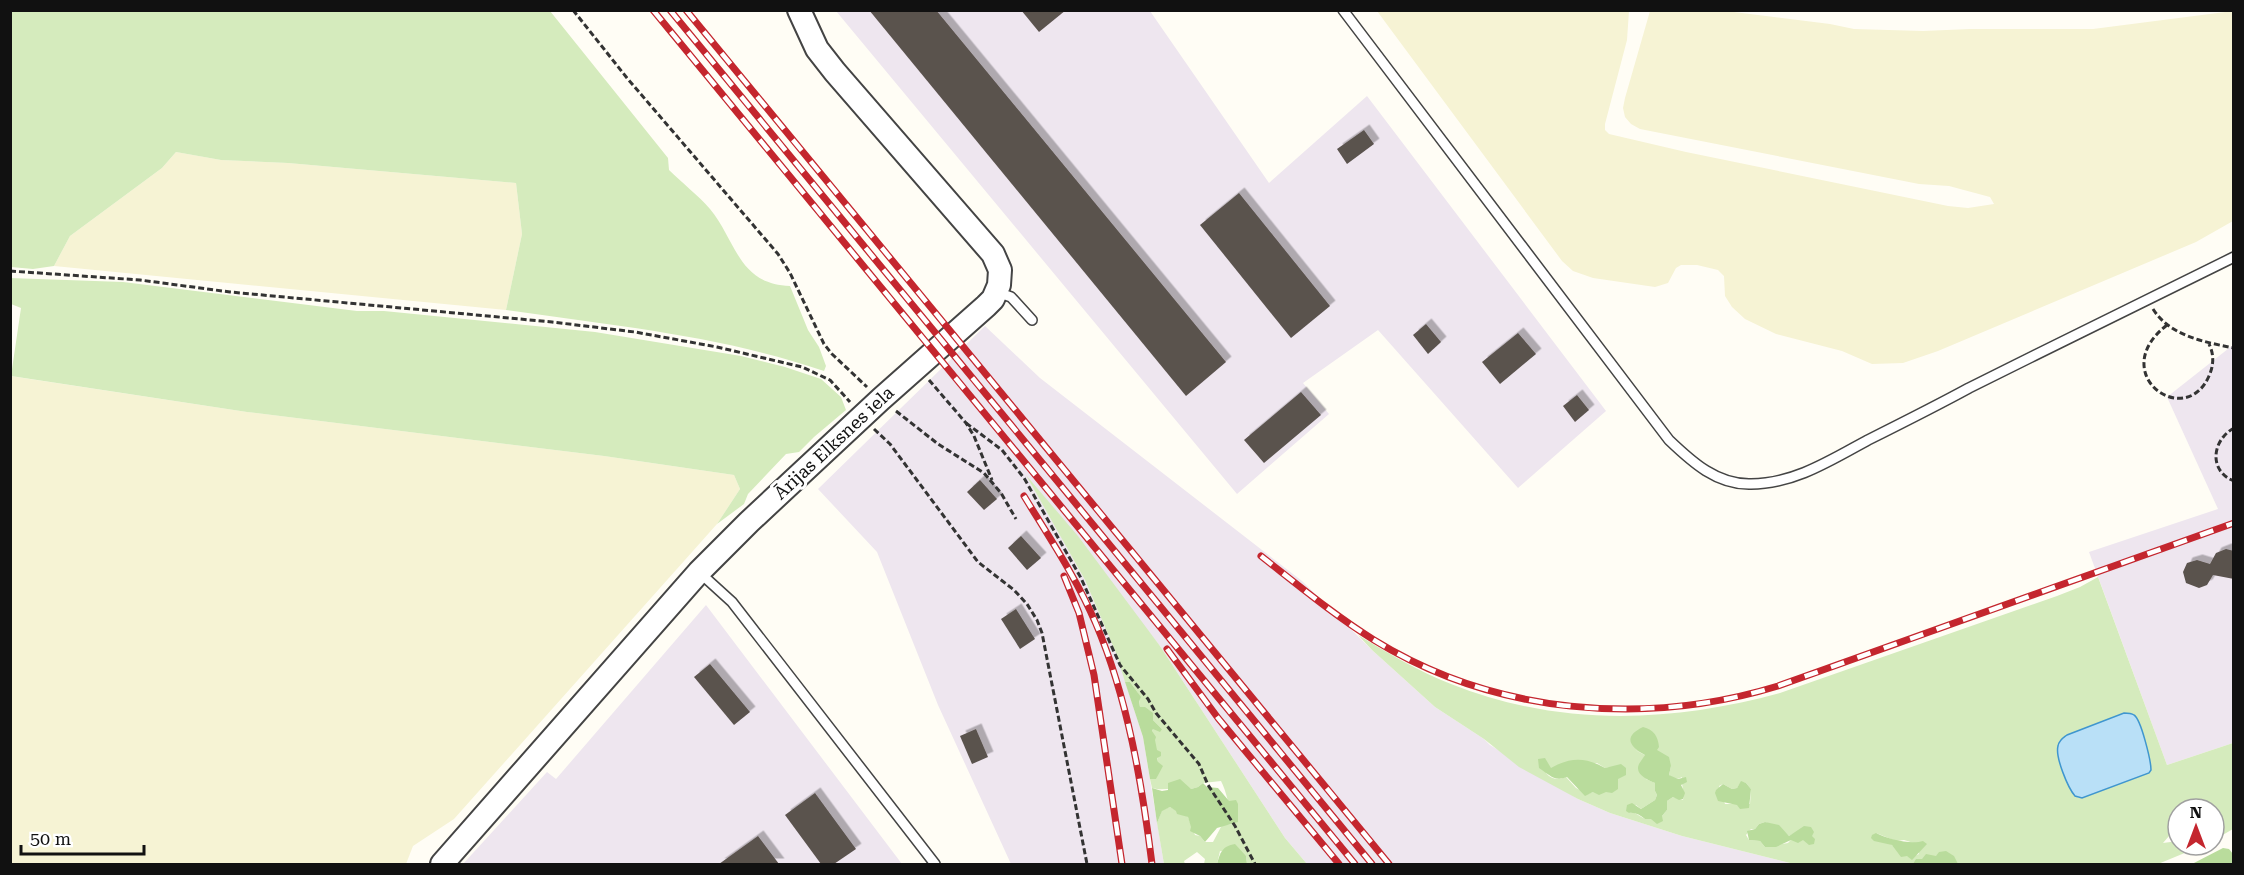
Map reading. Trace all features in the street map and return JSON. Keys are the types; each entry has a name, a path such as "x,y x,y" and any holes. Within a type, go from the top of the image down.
{"street":[{"path":"799,10 817,49 835,72 993,254 1000,277 997,292"},
{"name":"Ārijas Elksnes iela","path":"442,864 699,572 880,399 979,314 997,292"}],"lane":[{"path":"1343,10 1669,440 1689,460 1710,474 1728,481 1749,484 1768,483 1806,473 2234,257"},
{"path":"997,292 1011,297 1032,320"},
{"path":"699,572 732,602 935,864"}],"path":[{"path":"573,10 627,78 778,254 790,273 816,329 832,354 880,399 938,444 974,466 993,482"},
{"path":"10,271 140,280 230,292 635,332 748,353 819,374 830,380 841,390 861,418 890,444 978,562 1014,590 1037,620 1042,633 1087,864"},
{"path":"2147,300 2158,316 2176,331 2210,344 2234,348"},
{"path":"2167,325 2152,340 2144,359 2144,370 2148,381 2155,391 2163,396 2175,398 2199,391 2211,372 2213,359 2210,344"},
{"path":"924,361 931,382 966,423 974,436 993,482 1016,519"},
{"path":"966,423 1002,450 1024,478 1081,578 1120,664 1148,699 1156,713 1199,764 1208,785 1235,826 1255,864"},
{"path":"2234,428 2221,438 2216,451 2217,467 2221,473 2234,481"}],"shaded area":[{"path":"836,11 1150,11 1269,183 1367,96 1606,411 1518,488 1378,330 1303,383 1329,414 1237,494"},
{"path":"1377,11 1629,11 1627,40 1605,124 1605,130 1609,134 1686,152 1948,206 1968,208 1994,204 1990,197 1949,186 1919,184 1640,129 1631,124 1625,117 1623,108 1650,11 1726,11 1854,29 1923,31 2093,29 2233,11 2233,221 2196,242 1938,351 1903,363 1872,364 1842,351 1776,334 1745,319 1732,307 1725,296 1724,276 1718,270 1697,265 1681,265 1676,268 1668,283 1655,287 1593,278 1573,271 1562,261"},
{"path":"176,152 221,160 288,163 516,183 522,234 506,310 54,266 70,236 162,168"},
{"path":"985,326 1040,378 1302,581 1372,650 1435,707 1490,745 1578,799 1610,813 1682,836 1794,864 1307,864 1285,838 1160,646 1028,478 1085,580 1116,653 1143,737 1164,864 1011,864 938,705 877,552 818,489"},
{"path":"2233,345 2233,743 2167,765 2089,552 2218,509 2167,397"},
{"path":"10,376 247,412 604,456 734,475 740,489 717,524 454,819 413,846 406,864 11,864"},
{"path":"706,605 902,864 463,864 547,772 556,779"}],"green space":[{"path":"10,11 550,11 668,158 669,170 710,209 749,269 759,278 790,286 808,330 819,347 826,366 824,371 706,340 506,310 522,234 516,183 288,163 221,160 176,152 162,168 70,236 54,266 33,269 11,267"},
{"path":"10,278 123,282 357,311 384,311 595,332 741,356 785,367 821,379 841,397 846,410 799,452 786,454 748,494 744,504 717,524 740,489 734,475 604,456 247,412 11,376 21,308 11,304"},
{"path":"1026,475 1078,536 1160,646 1285,838 1307,864 1247,864 1246,856 1220,851 1217,864 1204,864 1205,859 1197,852 1184,861 1185,864 1164,864 1157,823 1162,810 1170,807 1188,817 1195,835 1200,836 1205,842 1213,842 1222,825 1233,824 1225,790 1221,781 1203,783 1191,789 1152,788 1150,779 1156,779 1158,762 1152,731 1162,729 1153,720 1152,713 1140,707 1138,693 1130,682 1125,682 1116,653 1085,580"},
{"path":"2098,577 2167,765 2233,743 2233,829 2226,833 2226,797 2166,797 2166,840 2163,843 2166,843 2166,857 2175,857 2158,864 1958,864 1947,859 1930,857 1913,864 1794,864 1682,836 1610,813 1578,799 1519,767 1484,739 1435,707 1358,635 1427,673 1492,698 1532,708 1574,714 1656,715 1739,703 1780,693 2057,596","holes":["2060,740 2149,773 2078,798 2060,762 2058,754","1635,750 1671,766 1669,775 1677,779 1682,777 1684,794 1683,800 1673,797 1667,801 1667,810 1662,816 1645,819 1633,812 1629,813 1628,809 1636,805 1641,809 1655,800 1657,795 1655,783 1646,779 1643,761 1645,755","1597,763 1605,768 1612,767 1593,792 1588,794 1576,788 1566,777 1555,779 1546,773","1741,782 1746,783 1751,789 1750,804 1725,804 1719,786 1723,784 1732,789 1737,788","1765,822 1780,828 1789,836 1800,830 1788,843 1765,847 1760,841 1749,840 1746,835","1876,833 1896,841 1904,840 1917,844 1919,854 1908,856"]},
{"path":"1125,682 1130,682 1141,697 1140,707 1145,707 1153,713 1153,720 1162,729 1160,732 1153,729 1152,731 1156,737 1157,750 1161,752 1161,756 1157,758 1158,762 1163,766 1156,779 1150,779 1143,737"},
{"path":"1643,727 1653,732 1658,740 1657,750 1669,757 1671,766 1669,775 1678,779 1686,777 1687,782 1681,785 1685,793 1683,799 1673,797 1667,801 1667,810 1662,816 1663,821 1657,824 1651,819 1645,819 1626,811 1627,805 1632,803 1641,809 1655,800 1657,795 1655,783 1638,771 1639,764 1645,755 1630,741 1633,734"},
{"path":"1545,758 1551,768 1571,760 1585,760 1605,768 1621,764 1626,768 1626,775 1618,779 1618,789 1612,793 1606,792 1599,795 1593,792 1585,796 1567,777 1555,778 1539,768 1538,759"},
{"path":"1180,779 1191,789 1203,783 1207,787 1218,788 1229,801 1236,800 1238,822 1217,828 1205,842 1200,836 1190,831 1188,817 1177,814 1170,807 1162,811 1157,823 1152,788 1168,790 1168,783"},
{"path":"1741,781 1751,789 1749,808 1740,809 1737,805 1718,801 1716,790 1723,784 1732,789 1737,788"},
{"path":"1765,822 1779,825 1789,836 1804,826 1811,827 1814,832 1812,836 1815,839 1814,844 1809,845 1803,840 1798,843 1791,840 1776,847 1765,847 1760,841 1749,840 1747,831"},
{"path":"1876,833 1900,841 1923,841 1927,844 1912,860 1907,856 1901,857 1892,845 1874,841 1871,838"},
{"path":"1235,844 1246,856 1247,864 1217,864 1222,851 1227,846"},
{"path":"2226,848 2233,854 2232,864 2192,864 2206,857 2226,857"},
{"path":"1946,851 1954,856 1958,864 1913,864 1916,859 1922,859 1926,854 1936,856 1939,852"}],"water":[{"path":"2124,713 2134,715 2140,724 2151,770 2149,773 2082,798 2075,796 2060,765 2059,742 2067,735"}],"building":[{"path":"869,10 936,10 1226,362 1186,396"},
{"path":"1021,10 1066,10 1039,32"},
{"path":"1364,130 1374,144 1347,164 1337,149"},
{"path":"1239,193 1330,306 1291,338 1200,225"},
{"path":"1426,324 1441,342 1428,354 1413,335"},
{"path":"1518,333 1536,354 1500,384 1482,362"},
{"path":"1301,392 1321,415 1264,463 1244,440"},
{"path":"1577,395 1589,410 1575,422 1563,406"},
{"path":"980,480 997,499 984,510 967,492"},
{"path":"1021,536 1041,558 1027,570 1008,548"},
{"path":"2226,549 2234,551 2234,579 2213,575 2207,585 2199,588 2186,583 2183,572 2187,563 2197,560 2210,564 2216,553"},
{"path":"1016,609 1035,639 1020,649 1001,619"},
{"path":"710,664 750,712 734,725 694,677"},
{"path":"976,729 988,757 972,764 960,736"},
{"path":"815,793 856,849 834,864 821,864 785,815"},
{"path":"758,836 779,864 719,864"}],"railway":[{"path":"653,10 1355,864"},
{"path":"670,10 1372,864"},
{"path":"686,10 1389,864"},
{"path":"1024,496 1080,591 1107,653 1132,742 1144,803 1152,864"},
{"path":"1261,556 1316,600 1359,630 1420,665 1469,684 1519,698 1571,706 1623,709 1675,707 1727,699 1778,686 2234,523"},
{"path":"1064,576 1079,613 1094,675 1122,864"},
{"path":"1167,649 1218,718 1339,864"}]}
